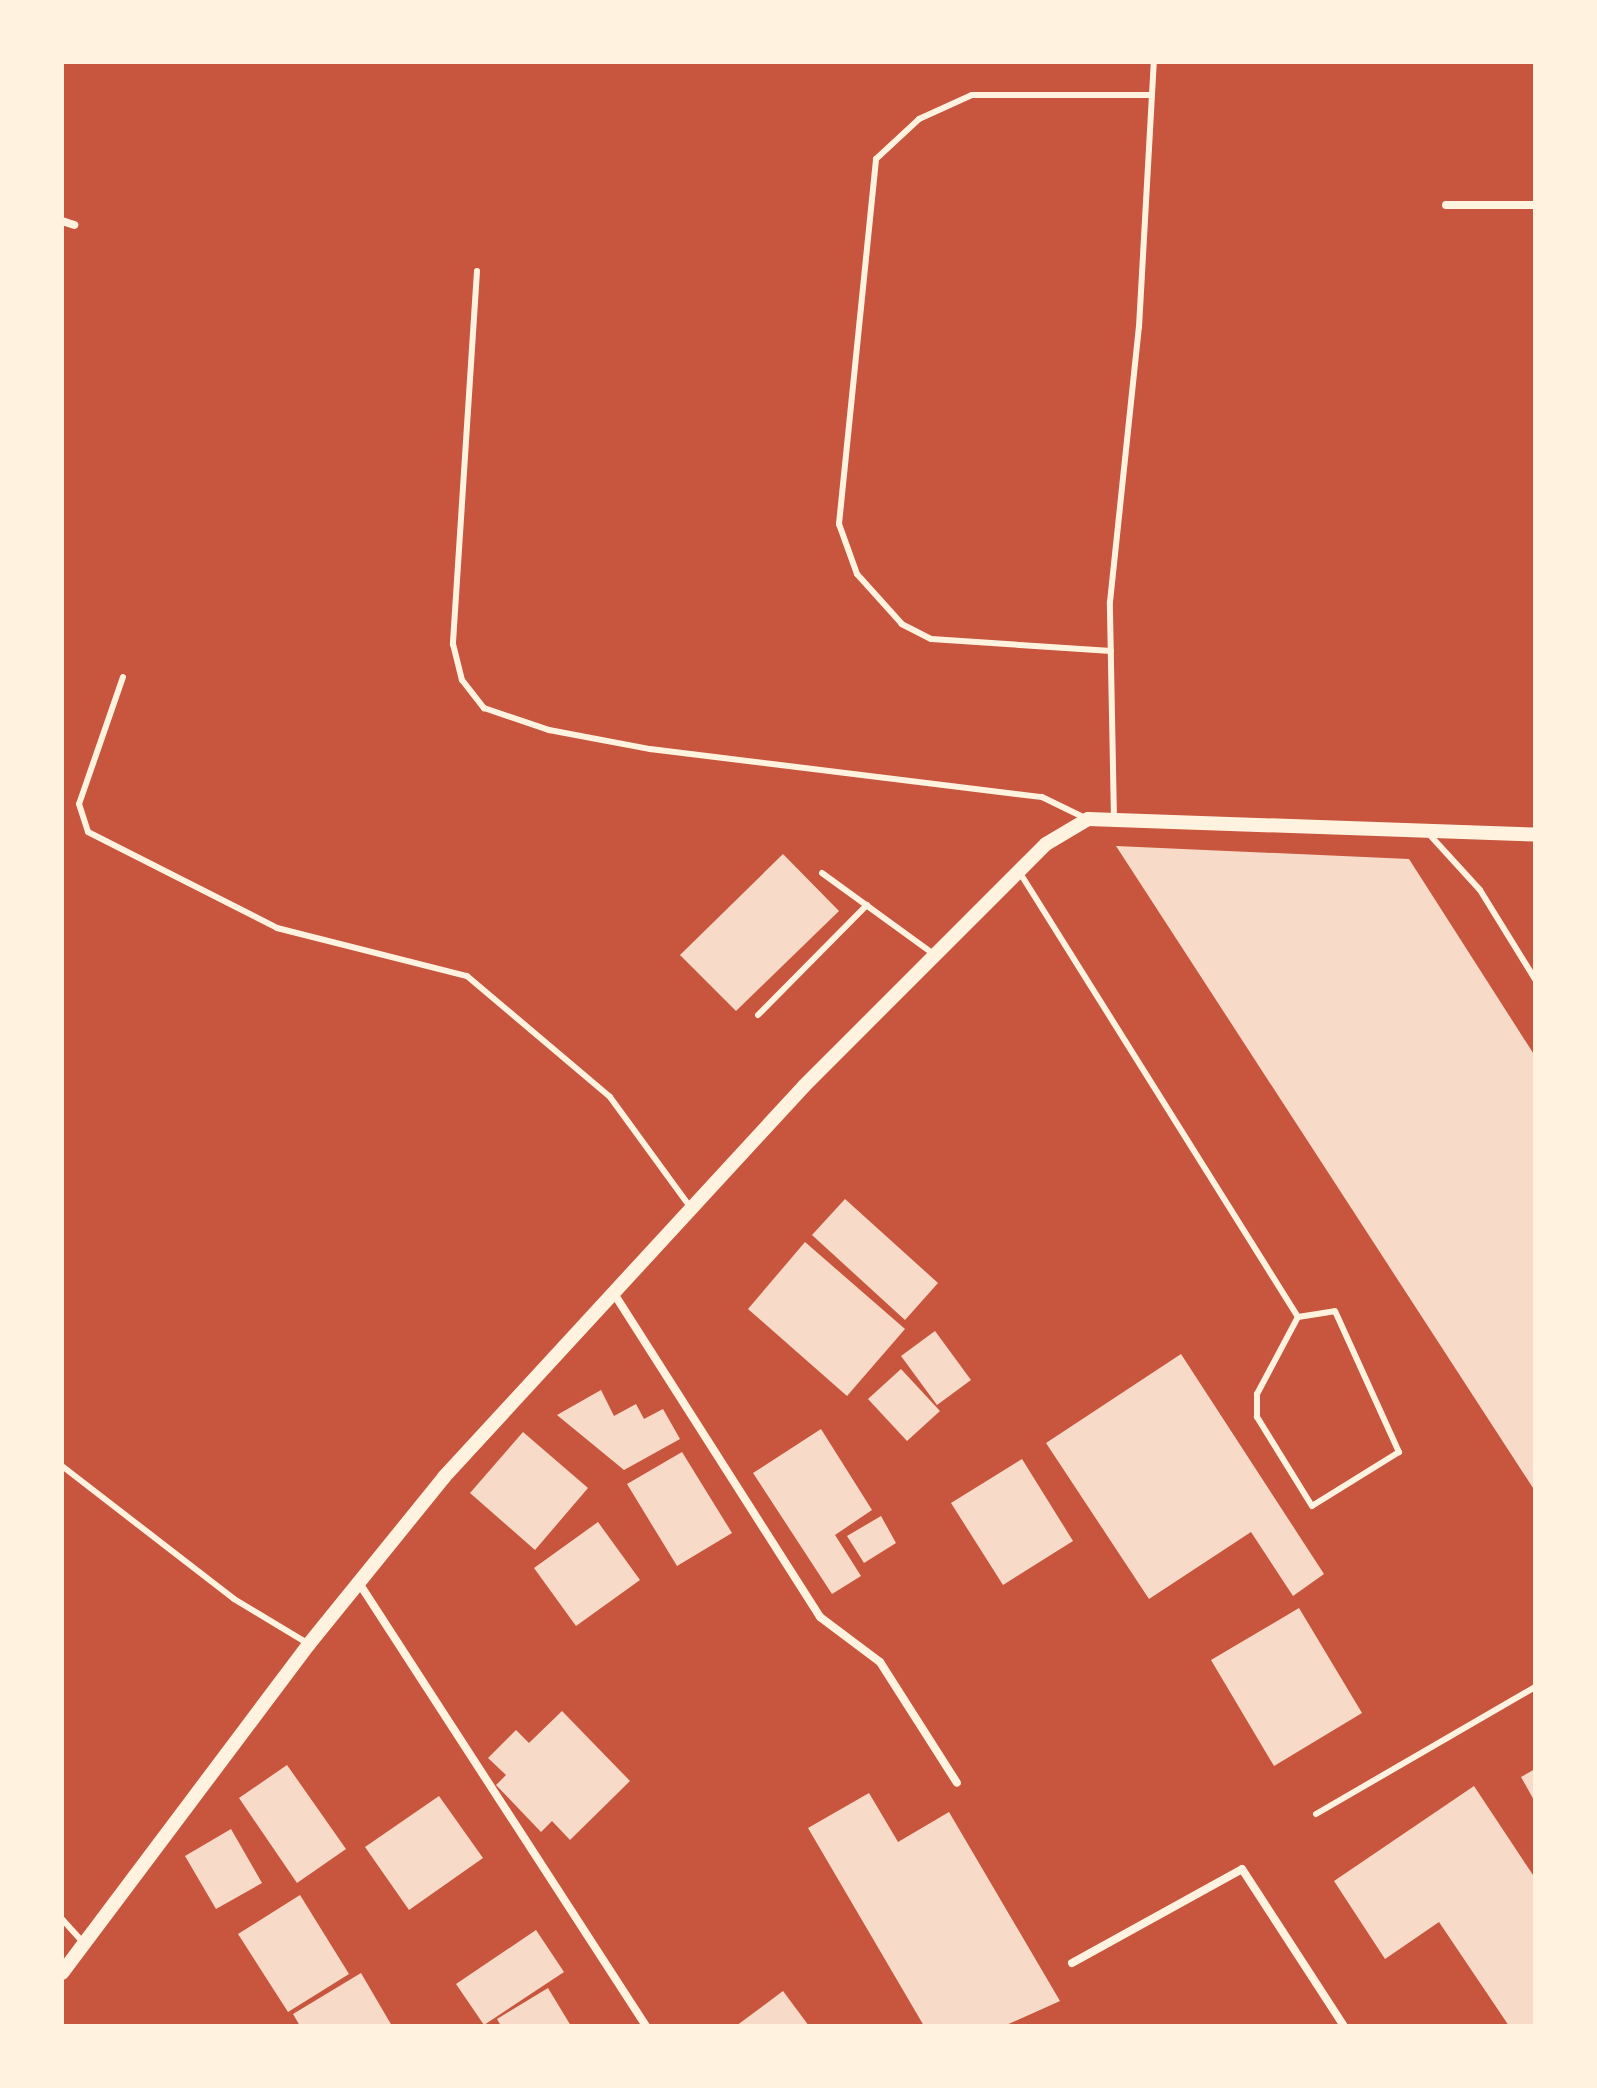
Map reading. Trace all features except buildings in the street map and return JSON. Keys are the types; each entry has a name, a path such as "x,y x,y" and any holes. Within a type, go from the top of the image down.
{"street":[{"path":"1446,205 1535,205"},
{"path":"62,221 74,225"},
{"path":"62,1973 309,1644 612,1291 932,953 1046,844 1088,819 1535,835"},
{"path":"612,1291 820,1617 880,1662 957,1783"},
{"path":"359,1583 646,2026"},
{"path":"1072,1963 1242,1869 1344,2026"}],"lane":[{"path":"1114,820 1111,651 1154,62"},
{"path":"1111,651 931,639 902,624 857,574 839,524 876,159 919,119 972,95 1152,95"},
{"path":"477,271 453,644 462,680 484,708 650,749 1042,797 1088,819"},
{"path":"123,677 79,804 88,832 277,928 467,976 610,1097 691,1208"},
{"path":"1428,833 1480,890 1535,979"},
{"path":"1019,872 1298,1317"},
{"path":"822,873 932,953"},
{"path":"758,1015 867,905"},
{"path":"1335,1311 1399,1452 1312,1506 1257,1417 1257,1394 1298,1317 1335,1311"},
{"path":"62,1466 234,1599 309,1644"},
{"path":"1316,1814 1535,1687"},
{"path":"62,1919 83,1942"}]}
